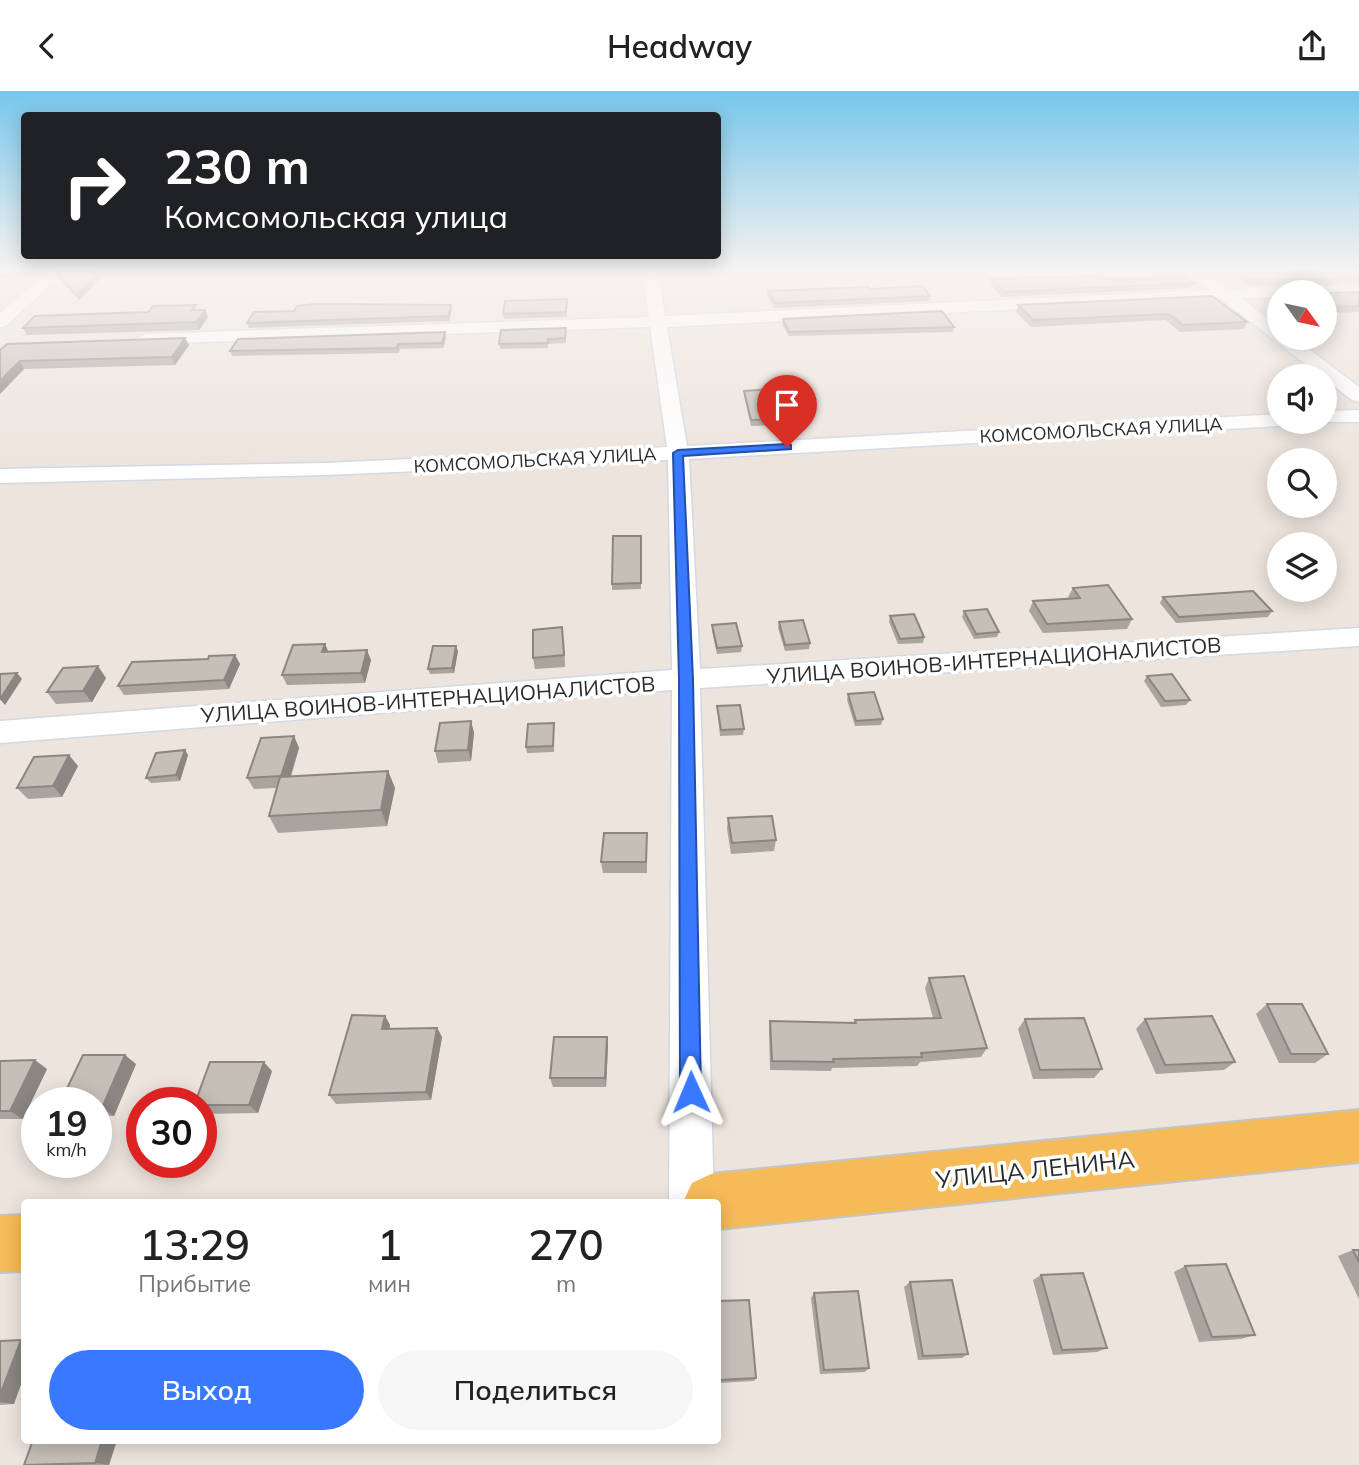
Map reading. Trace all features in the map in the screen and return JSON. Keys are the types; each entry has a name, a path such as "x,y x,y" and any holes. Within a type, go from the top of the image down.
{"main road":[{"name":"УЛИЦА ЛЕНИНА","path":"721,1201 1359,1136"},
{"path":"0,1244 21,1243"}],"street":[{"path":"126,340 240,336"},
{"path":"658,336 678,453 686,679 692,1199"},
{"path":"1298,350 1359,396"},
{"path":"1337,417 1359,416"},
{"name":"КОМСОМОЛЬСКАЯ УЛИЦА","path":"0,476 326,469 1267,421"},
{"name":"УЛИЦА ВОИНОВ-ИНТЕРНАЦИОНАЛИСТОВ","path":"0,732 686,679 1359,637"}],"building":[{"path":"444,336 442,343 398,344 397,348 230,351 238,339"},
{"path":"500,336 565,336 548,339 548,343 499,344"},
{"path":"185,338 172,357 20,361 0,381 0,350 7,344"},
{"path":"770,389 779,419 751,420 744,391"},
{"path":"613,536 641,536 641,583 612,584"},
{"path":"1108,585 1132,619 1047,624 1033,601 1080,598 1073,588"},
{"path":"1253,591 1272,611 1179,617 1163,597"},
{"path":"987,609 999,632 976,634 964,611"},
{"path":"914,614 924,637 900,639 890,616"},
{"path":"803,620 810,643 785,645 779,622"},
{"path":"736,623 742,646 717,648 712,625"},
{"path":"562,627 564,655 533,658 533,630"},
{"path":"325,644 322,652 367,650 361,673 282,675 293,645"},
{"path":"433,646 456,646 452,668 428,669"},
{"path":"235,655 224,680 118,686 132,662 208,659 209,656"},
{"path":"98,666 83,691 47,692 63,668"},
{"path":"17,673 0,699 0,674"},
{"path":"1172,674 1190,700 1165,701 1147,676"},
{"path":"874,692 883,719 856,721 848,694"},
{"path":"740,705 744,729 721,730 717,706"},
{"path":"471,721 468,750 435,751 440,723"},
{"path":"554,723 553,746 526,747 528,724"},
{"path":"294,736 281,776 247,778 261,738"},
{"path":"185,750 176,775 146,778 156,753"},
{"path":"69,755 53,786 17,788 34,757"},
{"path":"388,771 381,810 269,816 280,777"},
{"path":"772,816 776,840 732,843 728,818"},
{"path":"604,833 647,833 646,862 601,862"},
{"path":"964,976 987,1048 921,1053 922,1057 833,1059 834,1062 772,1061 770,1021 856,1023 855,1020 941,1018 929,978"},
{"path":"1267,1004 1302,1004 1328,1054 1291,1054"},
{"path":"352,1015 385,1016 382,1029 437,1028 426,1092 329,1095"},
{"path":"1212,1016 1235,1062 1165,1065 1145,1019"},
{"path":"1084,1018 1102,1069 1040,1070 1025,1019"},
{"path":"554,1037 607,1037 605,1078 550,1078"},
{"path":"83,1055 125,1055 111,1087 68,1087"},
{"path":"35,1060 10,1111 0,1111 0,1061"},
{"path":"210,1062 264,1062 249,1105 217,1105 217,1087 201,1087"},
{"path":"1353,1250 1359,1250 1359,1262"},
{"path":"1226,1264 1255,1335 1212,1337 1185,1266"},
{"path":"1083,1273 1107,1348 1062,1350 1041,1275"},
{"path":"952,1280 968,1354 923,1356 910,1282"},
{"path":"858,1291 869,1368 824,1370 814,1293"},
{"path":"749,1300 756,1378 721,1380 721,1301"},
{"path":"21,1340 0,1395 0,1341"},
{"path":"32,1444 101,1444 95,1463 24,1465"}],"route":[{"path":"691,1092 686,679 678,453 787,447"}]}
